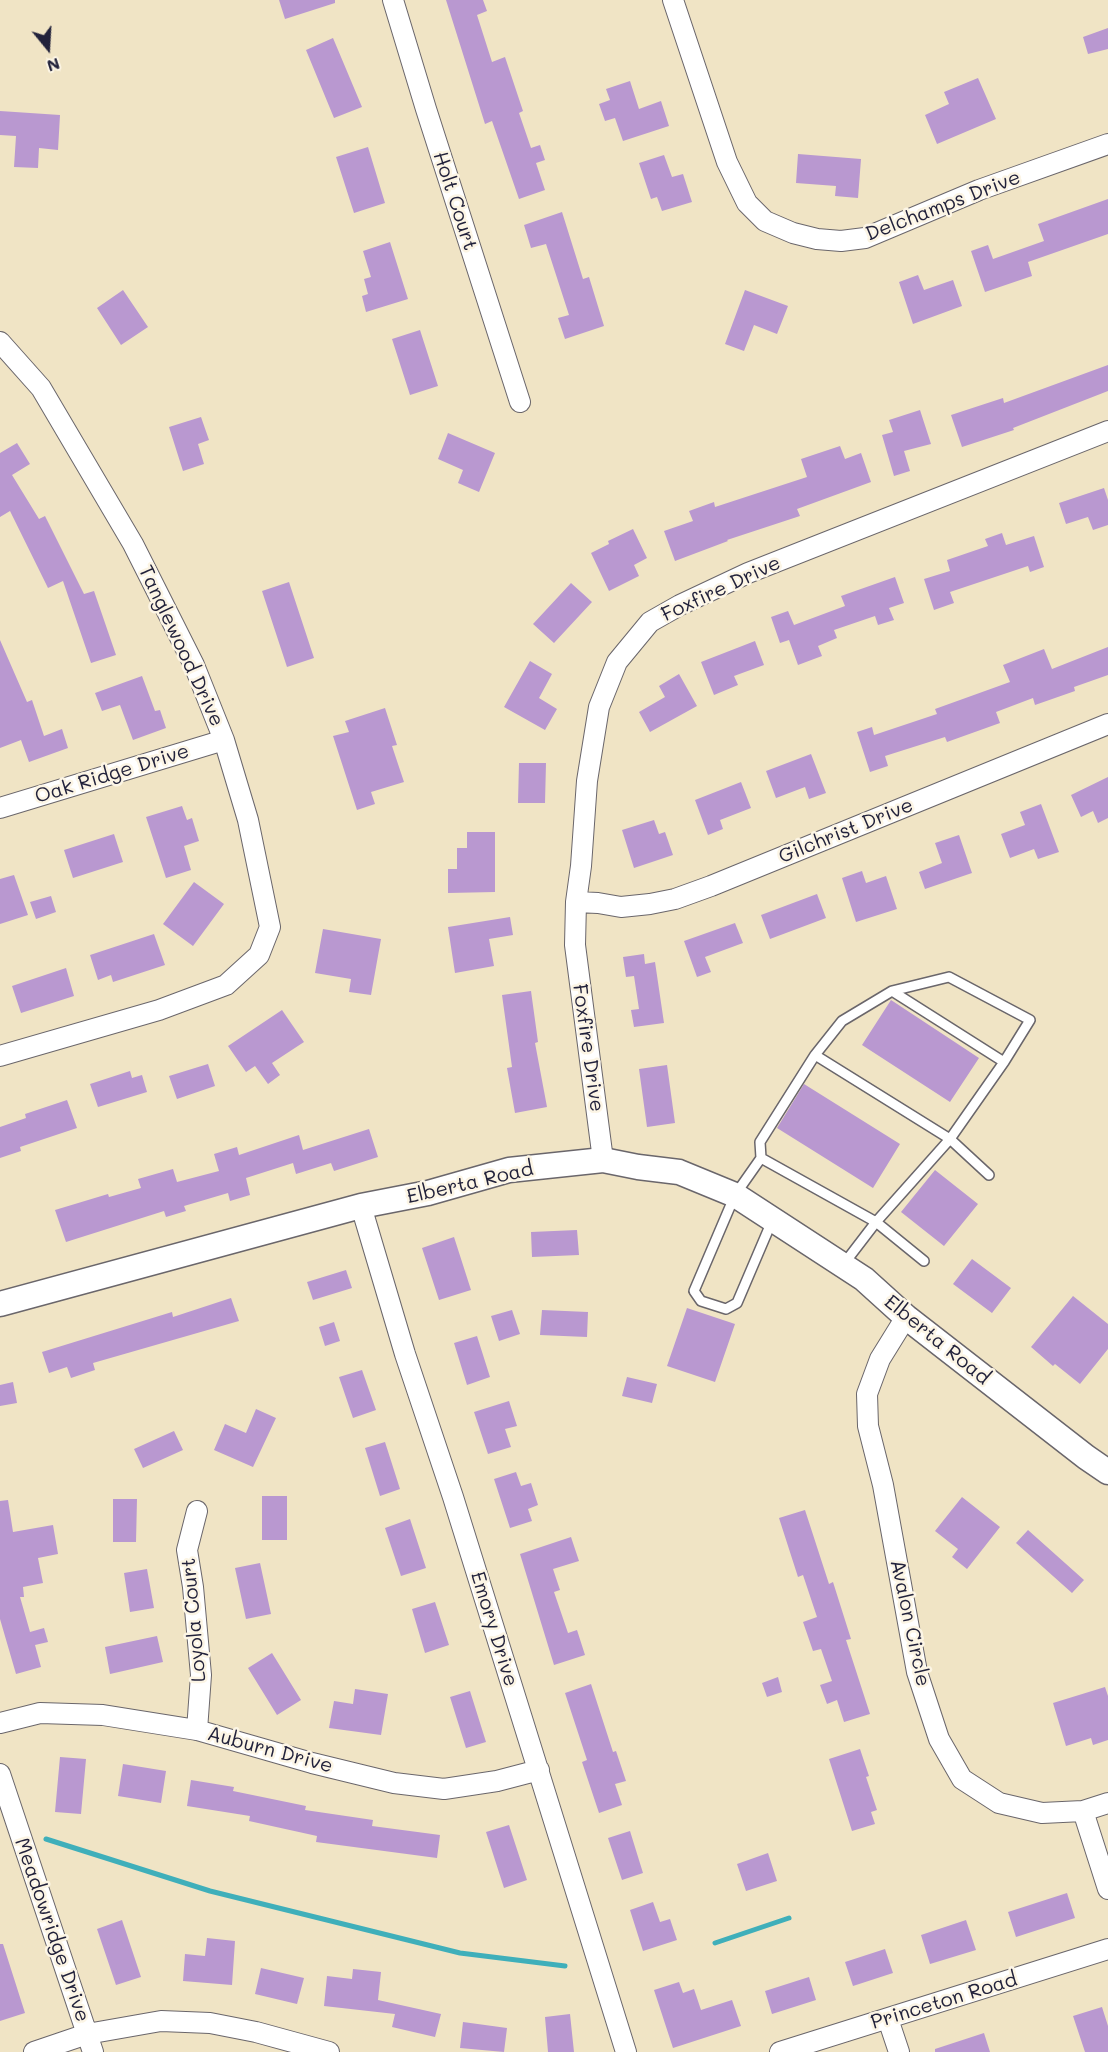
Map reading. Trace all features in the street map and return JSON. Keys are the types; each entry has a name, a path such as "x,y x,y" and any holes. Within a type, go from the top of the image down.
{"street":[{"name":"Holt Court","path":"393,0 520,402"},
{"name":"Delchamps Drive","path":"673,0 727,162 747,203 765,220 793,233 817,239 841,241 865,238 980,190 1108,144"},
{"name":"Tanglewood Drive","path":"0,342 41,388 133,544 194,665 224,740 248,820 270,927 259,955 226,985 159,1010 0,1056"},
{"name":"Foxfire Drive","path":"603,1160 575,945 576,902 587,782 599,707 617,662 650,622 748,573 1108,431"},
{"name":"Gilchrist Drive","path":"576,902 621,907 675,898 711,886 1108,724"},
{"name":"Oak Ridge Drive","path":"0,808 224,740"},
{"name":"Elberta Road","path":"0,1304 361,1206 428,1193 509,1170 603,1160 679,1172 735,1195 864,1279 906,1317 1108,1472"},
{"name":"Emory Drive","path":"361,1206 405,1354 453,1497 626,2052"},
{"name":"Avalon Circle","path":"906,1317 880,1359 867,1394 868,1426 883,1485 917,1672 939,1739 962,1779 999,1803 1042,1813 1083,1811 1108,1803"},
{"name":"Loyola Court","path":"197,1511 187,1550 193,1587 201,1675 197,1730"},
{"name":"Auburn Drive","path":"0,1723 40,1713 103,1715 197,1730 394,1783 444,1789 496,1781 539,1770"},
{"name":"Meadowridge Drive","path":"0,1774 90,2043"},
{"path":"1083,1811 1108,1889"},
{"name":"Princeton Road","path":"780,2052 1108,1949"},
{"path":"888,2019 899,2052"},
{"path":"34,2052 90,2043 161,2021 210,2023 256,2032 329,2052"}],"lane":[{"path":"773,1219 737,1303 726,1309 701,1301 694,1291 735,1195 761,1158 760,1142 815,1055 842,1021 892,991 949,977 1030,1020 1004,1062 950,1139 876,1222 843,1265"},
{"path":"892,991 1004,1062"},
{"path":"815,1055 950,1139 989,1175"},
{"path":"761,1158 876,1222 924,1262"}],"building":[{"path":"279,0 335,0 335,3 285,19"},
{"path":"446,0 483,0 487,11 477,15 492,62 505,57 523,111 519,113 531,148 540,145 545,160 536,163 545,190 519,199 492,121 485,124"},
{"path":"1108,28 1108,49 1088,54 1083,37"},
{"path":"333,38 362,107 334,118 306,50"},
{"path":"978,78 996,119 937,144 925,115 949,104 944,92"},
{"path":"630,81 639,109 661,101 669,126 623,141 615,118 605,121 599,104 610,100 606,89"},
{"path":"0,111 60,115 58,150 39,148 38,168 14,167 16,136 0,135"},
{"path":"368,147 385,203 354,213 336,157"},
{"path":"798,154 861,159 858,198 835,196 836,186 796,183"},
{"path":"664,155 672,177 683,174 692,202 662,211 657,197 651,199 639,163"},
{"path":"1108,199 1108,234 1028,262 1032,276 985,292 971,251 988,245 993,259 1044,241 1038,224"},
{"path":"562,212 583,279 589,277 604,326 565,339 558,318 569,315 546,244 531,248 524,225"},
{"path":"390,242 408,299 366,312 362,296 368,294 364,279 371,277 363,251"},
{"path":"918,275 924,290 953,280 962,306 913,324 899,282"},
{"path":"123,290 148,327 121,345 97,308"},
{"path":"745,290 788,306 777,334 754,325 744,351 725,344"},
{"path":"420,330 438,386 410,395 392,339"},
{"path":"1108,365 1108,391 1013,428 1014,430 962,447 951,415 1003,398 1004,403"},
{"path":"920,410 931,444 904,451 910,471 894,476 882,435 893,432 889,420"},
{"path":"201,417 209,440 198,444 204,464 183,471 169,427"},
{"path":"448,433 495,453 479,492 458,483 463,470 438,459"},
{"path":"17,443 30,464 12,475 39,519 45,516 84,594 94,591 116,655 91,663 63,581 48,588 10,511 0,517 0,453"},
{"path":"840,446 845,459 861,453 871,482 797,509 800,516 727,540 675,561 664,531 693,521 689,511 714,502 715,507 807,477 801,459"},
{"path":"1104,488 1108,500 1108,525 1093,530 1088,517 1066,524 1059,503"},
{"path":"633,529 647,558 634,565 639,576 609,591 591,553 609,544 608,541"},
{"path":"1002,533 1006,545 1034,536 1044,567 1030,572 1028,566 950,592 954,603 934,610 924,579 950,571 947,560 988,546 985,539"},
{"path":"895,577 904,603 889,608 894,620 878,625 875,616 834,630 837,638 818,646 822,656 798,665 789,640 780,643 771,617 788,611 794,625 845,606 841,596"},
{"path":"289,582 314,658 287,667 262,591"},
{"path":"571,583 592,602 554,643 533,624"},
{"path":"0,640 27,702 32,700 44,736 62,729 68,748 29,762 21,740 0,748"},
{"path":"755,641 764,665 734,676 738,685 714,695 701,662"},
{"path":"1108,647 1108,675 1074,687 1075,691 1035,705 1033,698 996,712 1000,723 947,742 945,737 885,756 888,766 870,772 857,732 872,727 874,735 937,714 935,709 1010,682 1003,665 1044,649 1052,669"},
{"path":"530,661 552,674 539,698 557,709 545,730 504,707"},
{"path":"679,674 697,706 650,732 639,712 665,697 659,686"},
{"path":"142,676 155,711 160,710 166,728 133,740 120,705 102,711 95,693"},
{"path":"385,708 397,745 392,746 404,782 371,792 375,804 357,810 333,736 349,732 345,721"},
{"path":"811,754 826,793 809,799 805,787 776,798 766,771"},
{"path":"519,763 546,763 545,803 518,803"},
{"path":"1108,777 1108,818 1098,823 1093,811 1081,817 1071,795"},
{"path":"741,782 751,808 720,820 723,829 708,835 695,800"},
{"path":"1041,804 1059,852 1038,859 1034,849 1010,858 1001,834 1025,825 1020,812"},
{"path":"182,806 187,820 192,818 199,841 184,846 191,870 166,878 146,817"},
{"path":"654,820 659,834 665,832 673,855 634,868 622,830"},
{"path":"467,832 495,832 495,892 448,893 448,869 457,869 457,848 467,848"},
{"path":"114,834 123,862 73,878 64,850"},
{"path":"959,835 972,873 925,889 919,872 942,863 935,843"},
{"path":"862,871 866,883 886,876 897,909 856,922 842,878"},
{"path":"14,875 28,915 0,924 0,879"},
{"path":"194,882 224,904 193,946 163,924"},
{"path":"817,894 826,918 770,939 761,915"},
{"path":"51,896 56,912 36,919 30,902"},
{"path":"510,917 513,935 489,939 494,966 455,973 448,927"},
{"path":"735,923 743,943 705,957 711,972 697,977 684,941"},
{"path":"323,929 381,939 371,995 349,992 351,979 315,973"},
{"path":"154,934 165,965 113,982 111,975 98,980 90,955"},
{"path":"644,954 645,964 655,962 664,1023 634,1027 631,1010 639,1009 634,976 626,977 623,957"},
{"path":"66,968 74,996 21,1013 12,986"},
{"path":"531,991 538,1042 535,1043 547,1107 515,1113 507,1068 512,1067 502,995"},
{"path":"891,1000 979,1058 950,1102 862,1045"},
{"path":"282,1010 304,1042 272,1063 280,1075 268,1084 255,1066 246,1072 228,1046"},
{"path":"208,1064 215,1086 177,1099 169,1076"},
{"path":"667,1065 675,1123 647,1127 639,1069"},
{"path":"130,1071 132,1078 142,1075 147,1092 98,1107 90,1084"},
{"path":"804,1084 900,1144 873,1188 777,1128"},
{"path":"67,1100 77,1128 20,1147 21,1151 0,1158 0,1127 26,1118 25,1114"},
{"path":"369,1129 378,1157 334,1171 331,1163 296,1174 293,1163 246,1178 250,1195 230,1201 228,1193 184,1206 186,1211 166,1217 164,1211 66,1242 55,1210 108,1194 109,1197 141,1188 138,1179 173,1169 177,1182 219,1171 214,1154 237,1147 239,1155 299,1135 303,1150"},
{"path":"935,1170 978,1204 944,1246 901,1212"},
{"path":"577,1230 579,1255 532,1257 531,1232"},
{"path":"454,1237 471,1290 439,1300 422,1248"},
{"path":"972,1259 1011,1288 992,1313 953,1284"},
{"path":"346,1270 352,1288 313,1300 307,1282"},
{"path":"1073,1296 1108,1324 1108,1349 1080,1384 1055,1364 1053,1366 1031,1347"},
{"path":"231,1298 239,1321 93,1363 95,1370 71,1378 67,1367 49,1373 42,1352 172,1312 173,1317"},
{"path":"687,1308 735,1324 715,1382 667,1366"},
{"path":"512,1310 520,1334 499,1341 491,1316"},
{"path":"542,1310 588,1312 587,1337 540,1335"},
{"path":"334,1322 340,1341 325,1346 319,1327"},
{"path":"477,1336 490,1377 467,1385 454,1343"},
{"path":"362,1370 376,1410 353,1418 339,1377"},
{"path":"627,1377 657,1384 652,1403 622,1396"},
{"path":"13,1382 17,1403 0,1406 0,1385"},
{"path":"509,1401 517,1426 505,1429 511,1447 488,1454 474,1412"},
{"path":"256,1409 276,1418 253,1467 214,1450 225,1424 246,1433"},
{"path":"174,1431 183,1450 143,1468 134,1449"},
{"path":"385,1442 400,1489 380,1496 365,1448"},
{"path":"516,1472 521,1486 531,1483 538,1505 528,1509 532,1521 510,1528 494,1479"},
{"path":"262,1496 287,1496 287,1540 262,1540"},
{"path":"962,1497 1000,1527 967,1569 952,1557 958,1549 935,1531"},
{"path":"113,1499 137,1499 136,1542 113,1542"},
{"path":"8,1500 13,1532 53,1525 58,1554 38,1558 43,1583 23,1587 24,1597 20,1597 30,1632 44,1628 48,1642 35,1645 41,1667 16,1674 0,1619 0,1501"},
{"path":"805,1510 829,1584 833,1582 851,1639 846,1640 870,1714 844,1722 837,1700 827,1704 820,1685 832,1681 821,1649 813,1651 803,1622 817,1617 803,1575 798,1577 779,1518"},
{"path":"410,1519 426,1568 401,1576 385,1528"},
{"path":"1028,1530 1084,1580 1072,1593 1016,1543"},
{"path":"571,1537 579,1561 553,1569 560,1590 554,1592 568,1633 577,1630 585,1655 554,1665 520,1554"},
{"path":"260,1563 271,1614 246,1619 235,1568"},
{"path":"147,1569 154,1608 130,1612 124,1573"},
{"path":"435,1602 449,1645 425,1653 412,1609"},
{"path":"157,1636 163,1662 110,1674 105,1647"},
{"path":"272,1653 301,1700 277,1715 248,1668"},
{"path":"778,1677 782,1692 767,1697 762,1683"},
{"path":"591,1684 613,1752 616,1751 626,1781 615,1784 622,1805 599,1813 582,1762 587,1760 565,1693"},
{"path":"1105,1687 1108,1696 1108,1740 1093,1745 1091,1738 1066,1746 1053,1703"},
{"path":"355,1689 388,1694 381,1735 329,1728 334,1701 353,1704"},
{"path":"470,1691 486,1742 466,1748 450,1697"},
{"path":"860,1749 877,1810 871,1812 875,1824 852,1831 829,1759"},
{"path":"60,1757 86,1759 81,1814 55,1812"},
{"path":"123,1764 166,1771 161,1803 118,1796"},
{"path":"191,1780 234,1787 233,1791 306,1806 305,1810 373,1820 372,1826 440,1835 437,1858 316,1842 317,1836 249,1821 250,1816 187,1806"},
{"path":"509,1825 527,1880 504,1888 486,1832"},
{"path":"630,1831 643,1873 622,1880 608,1838"},
{"path":"768,1853 777,1881 746,1891 737,1864"},
{"path":"1067,1893 1075,1918 1016,1937 1008,1912"},
{"path":"653,1902 660,1922 670,1919 677,1940 643,1951 630,1910"},
{"path":"122,1920 141,1977 116,1985 97,1929"},
{"path":"966,1920 976,1950 930,1964 921,1935"},
{"path":"207,1938 235,1941 232,1985 183,1981 185,1954 205,1956"},
{"path":"0,1944 3,1944 25,2013 0,2021"},
{"path":"885,1949 893,1973 853,1986 845,1962"},
{"path":"261,1968 304,1978 297,2004 255,1994"},
{"path":"353,1969 381,1972 378,2000 441,2014 435,2037 392,2027 395,2014 324,2006 327,1976 352,1979"},
{"path":"809,1977 816,2000 772,2014 765,1991"},
{"path":"679,1982 683,1993 694,1989 701,2010 732,2000 741,2026 673,2048 654,1990"},
{"path":"1102,2007 1108,2026 1108,2052 1085,2052 1073,2016"},
{"path":"570,2014 574,2052 548,2052 545,2017"},
{"path":"463,2022 507,2028 504,2052 460,2048"},
{"path":"984,2033 990,2052 935,2052 935,2049"}],"waterway":[{"path":"46,1839 210,1891 460,1953 565,1966"},
{"path":"715,1943 789,1918"}]}
